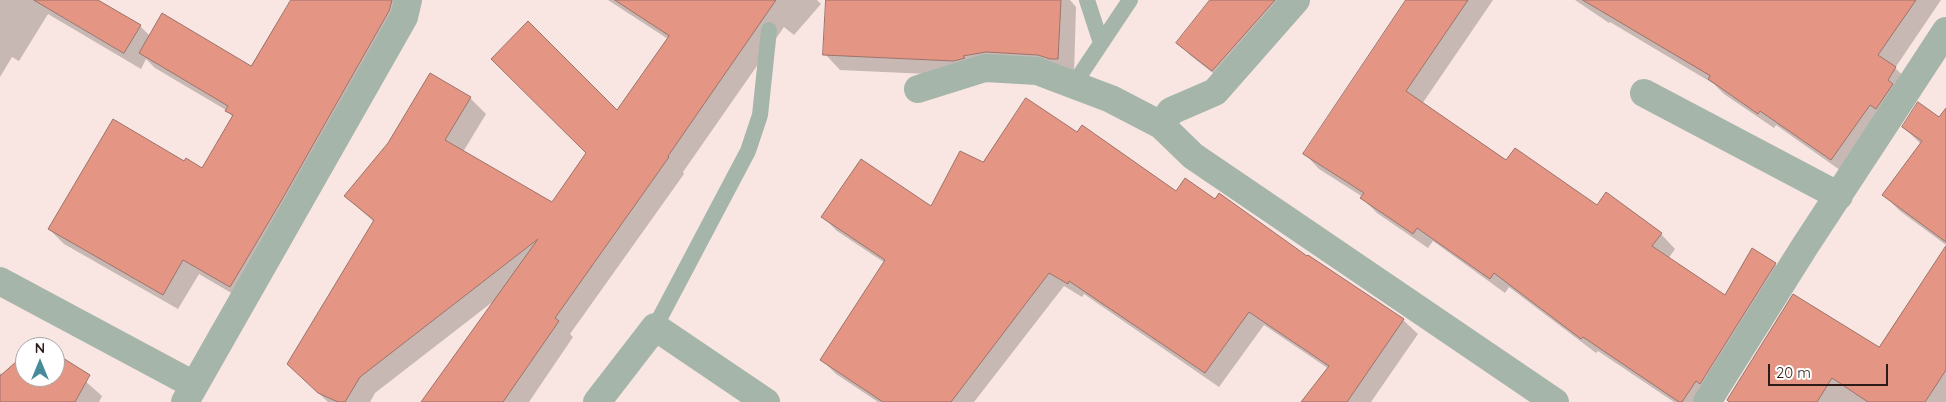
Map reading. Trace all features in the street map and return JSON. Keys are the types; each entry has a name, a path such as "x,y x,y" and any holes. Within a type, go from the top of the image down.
{"street":[{"path":"0,281 190,394 404,17 408,0"},
{"path":"1161,124 1171,111 1215,92 1296,0"},
{"path":"1707,402 1805,246 1946,31"},
{"path":"918,89 985,68 1037,71 1111,99 1161,124 1193,156 1549,401"},
{"path":"1644,93 1839,196"},
{"path":"596,402 655,328 766,402"}],"lane":[{"path":"1087,0 1102,43"},
{"path":"1074,84 1130,0"},
{"path":"655,328 748,150 760,115 769,30"}],"building":[{"path":"34,0 98,0 141,25 124,53"},
{"path":"291,0 392,0 389,11 230,287 183,260 163,295 48,229 113,119 184,161 186,158 202,168 233,115 225,111 228,106 139,53 162,13 251,66"},
{"path":"615,0 776,0 669,157 555,318 559,321 503,402 421,402 538,239 360,377 345,402 338,402 318,393 287,364 374,220 344,196 388,143 430,73 471,97 445,140 552,202 586,153 491,59 528,21 617,110 669,36"},
{"path":"826,0 1061,0 1058,59 1050,59 1038,55 986,52 963,56 965,58 954,61 823,55"},
{"path":"1210,0 1275,0 1212,71 1176,43"},
{"path":"1406,0 1468,0 1406,91 1506,160 1515,148 1597,205 1606,192 1662,233 1652,246 1725,295 1752,248 1776,263 1700,384 1696,381 1682,402 1679,402 1583,337 1581,339 1494,273 1490,279 1417,228 1413,234 1360,198 1364,193 1303,154"},
{"path":"1583,0 1916,0 1878,55 1896,67 1888,80 1893,84 1876,109 1870,105 1831,160 1760,111 1758,114 1708,79 1710,76"},
{"path":"1026,98 1077,132 1082,125 1176,191 1185,178 1215,199 1219,193 1307,256 1404,319 1347,402 1301,402 1329,366 1249,312 1205,373 1069,281 1068,284 1049,273 951,402 883,402 820,360 885,260 821,217 861,159 931,206 960,151 983,162"},
{"path":"1918,102 1939,117 1946,108 1946,242 1882,195 1922,141 1902,127"},
{"path":"1946,246 1946,370 1925,402 1868,402 1832,378 1817,402 1729,402 1727,400 1793,294 1879,347"},
{"path":"65,359 90,375 75,402 0,402 0,376 15,363 15,387 65,387"}]}
